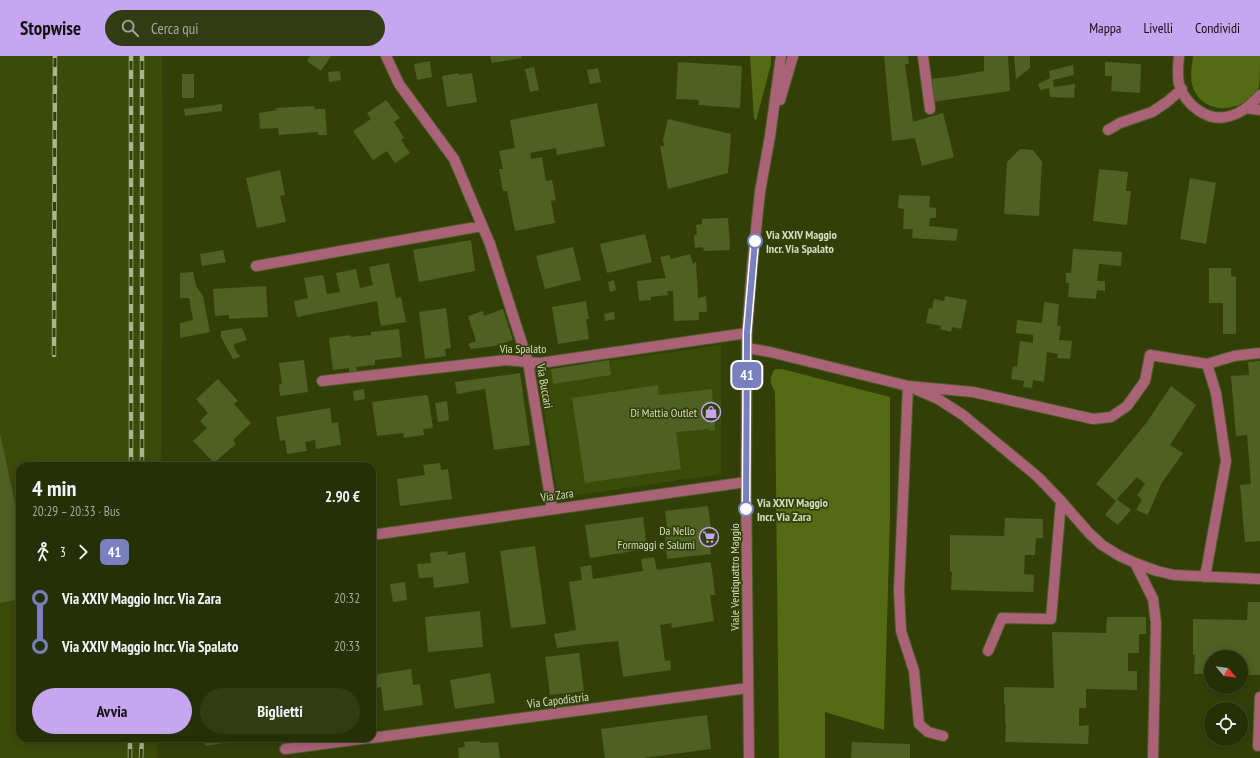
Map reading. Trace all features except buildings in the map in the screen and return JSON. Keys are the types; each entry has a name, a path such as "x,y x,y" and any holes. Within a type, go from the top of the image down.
{"street":[{"name":"Via Buccari","path":"386,56 399,84 454,159 490,244 528,362 552,509"},
{"path":"770,136 781,56"},
{"path":"770,136 793,56"},
{"path":"923,56 930,109"},
{"path":"1179,56 1179,84 1192,106 1207,115 1222,118 1231,116 1246,108 1260,95"},
{"path":"1108,130 1120,123 1152,112 1182,89"},
{"path":"1246,108 1260,110"},
{"name":"Viale Ventiquattro Maggio","path":"749,758 746,482 747,333 760,192 770,136"},
{"path":"256,266 482,226"},
{"name":"Via Spalato","path":"322,381 506,360 540,363 747,333"},
{"path":"747,348 770,352 908,386 973,392 1093,419 1111,417 1127,406 1144,381 1150,355 1206,364 1234,356 1260,353"},
{"path":"1205,576 1226,461 1216,393 1206,364"},
{"path":"908,386 938,399 963,415 1038,478 1089,533 1102,545 1118,555 1157,571 1174,575 1260,579"},
{"path":"908,386 899,590 900,631 914,671 919,724 928,732 943,736"},
{"name":"Via Zara","path":"376,534 746,482"},
{"path":"988,651 1002,618 1051,619 1061,502"},
{"path":"1135,563 1153,599 1156,622 1152,758"},
{"name":"Via Capodistria","path":"376,737 748,688"},
{"path":"1258,746 1260,697"},
{"path":"285,749 338,742"}],"shaded area":[{"path":"0,56 162,56 163,256 161,462 16,462 16,742 157,742 157,758 0,758"},
{"path":"750,56 771,56 771,64 756,121 754,118"},
{"path":"1193,56 1260,56 1259,87 1244,103 1234,107 1213,107 1204,102 1197,95 1192,84 1191,74"},
{"path":"721,345 721,474 558,498 538,371"},
{"path":"775,369 782,369 890,397 890,517 884,730 825,712 825,758 779,758 775,392 771,380"}],"railway":[{"path":"54,355 55,56"},
{"path":"131,56 131,462"},
{"path":"142,56 142,462"},
{"path":"130,742 130,758"},
{"path":"141,758 142,742"}],"bus line":[{"name":"41","path":"746,509 747,333 755,241"}],"place":[{"name":"Via XXIV Maggio Incr. Via Spalato","path":"755,241"},
{"name":"Di Mattia Outlet","path":"711,412"},
{"name":"Via XXIV Maggio Incr. Via Zara","path":"746,509"},
{"name":"Da Nello Formaggi e Salumi","path":"709,537"}]}
